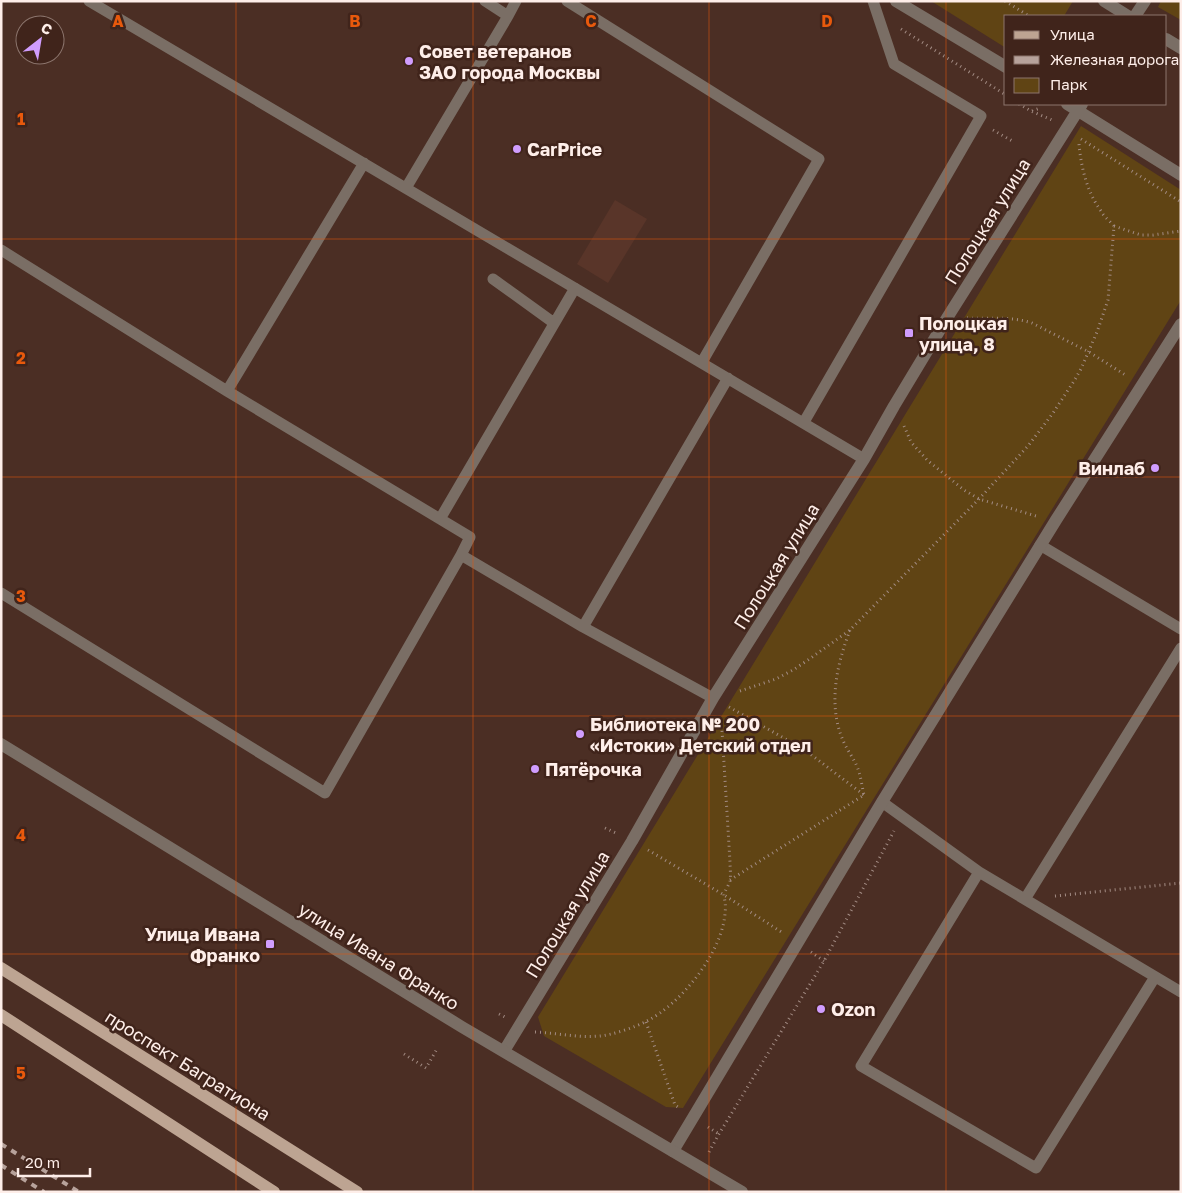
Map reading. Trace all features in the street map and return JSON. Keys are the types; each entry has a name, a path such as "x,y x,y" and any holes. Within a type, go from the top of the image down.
{"main road":[{"name":"проспект Багратиона","path":"1,968 357,1192"},
{"path":"1,1015 274,1192"}],"street":[{"path":"896,1 1004,66"},
{"path":"1104,1 1126,15"},
{"path":"1136,15 1145,1"},
{"path":"1167,40 1181,48"},
{"path":"1080,107 1181,175"},
{"name":"Полоцкая улица","path":"504,1052 632,841 713,698 864,459 947,318 1080,107"},
{"path":"673,1151 882,802 1040,545 1181,324"},
{"name":"улица Ивана Франко","path":"1,744 462,1027 742,1192"}],"lane":[{"path":"88,1 864,459"},
{"path":"485,1 508,16"},
{"path":"406,188 516,1"},
{"path":"566,1 819,159 702,362"},
{"path":"804,422 981,116 894,64 873,1"},
{"path":"227,391 364,163"},
{"path":"1,250 227,391 470,537 325,793 1,593"},
{"path":"493,279 554,323"},
{"path":"440,519 575,288"},
{"path":"583,627 728,378"},
{"path":"1040,545 1181,629"},
{"path":"461,555 583,627 713,698"},
{"path":"1025,899 1181,648"},
{"path":"882,802 979,872 1181,992"},
{"path":"979,872 862,1066 1036,1168 1155,977"}],"path":[{"path":"1005,1 1027,15"},
{"path":"877,15 1004,94"},
{"path":"1021,105 1052,120"},
{"path":"1031,111 1040,108"},
{"path":"978,121 1014,142"},
{"path":"1181,202 1078,137 1080,159 1091,194 1101,212 1114,226 1141,235 1154,235 1181,230"},
{"path":"713,698 776,679 808,660 850,630 979,499 1028,446 1053,413 1082,369 1098,332 1108,300 1114,226"},
{"path":"947,318 1022,320 1042,327 1089,352 1129,377"},
{"path":"894,406 911,442 919,452 964,490 979,499 1020,512 1056,520"},
{"path":"850,630 843,648 837,676 836,718 842,739 858,769 864,795"},
{"path":"713,698 805,750 864,795"},
{"path":"533,1032 601,1036 646,1022 662,1011 686,989 712,954 724,920 724,895 730,880 722,730 713,698"},
{"path":"730,880 864,795"},
{"path":"719,1134 824,961 903,816"},
{"path":"644,848 724,895 798,943"},
{"path":"1025,899 1181,883"},
{"path":"646,1022 675,1105"},
{"path":"404,1054 426,1068 437,1049"}],"shaded area":[{"path":"615,200 647,219 608,283 577,264"}],"green space":[{"path":"931,1 1073,1 1065,15 1004,15 1004,47"},
{"path":"1161,1 1181,1 1181,20 1158,7"},
{"path":"1081,126 1181,190 1181,300 683,1108 666,1107 544,1036 538,1017"}],"railway":[{"path":"1,1144 79,1192"},
{"path":"1,1165 44,1192"}],"place":[{"name":"Совет ветеранов ЗАО города Москвы","path":"409,61"},
{"name":"CarPrice","path":"517,149"},
{"name":"Полоцкая улица, 8","path":"909,333"},
{"name":"Винлаб","path":"1155,468"},
{"name":"Библиотека № 200 «Истоки» Детский отдел","path":"580,734"},
{"name":"Пятёрочка","path":"535,769"},
{"name":"Улица Ивана Франко","path":"270,944"},
{"name":"Ozon","path":"821,1009"}]}
